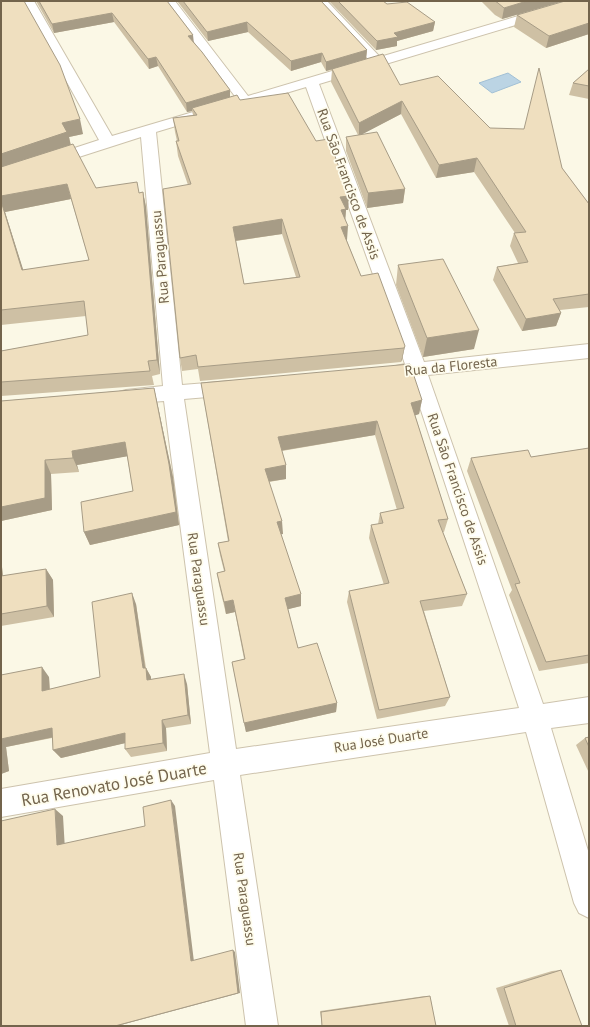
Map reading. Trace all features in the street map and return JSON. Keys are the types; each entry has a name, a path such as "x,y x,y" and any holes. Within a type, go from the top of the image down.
{"street":[{"path":"28,1 108,142"},
{"path":"169,1 245,101"},
{"path":"320,1 377,61"},
{"path":"1,177 108,142 582,1"},
{"name":"Rua São Francisco de Assis","path":"311,81 417,370 535,717 589,903"},
{"name":"Rua Paraguassu","path":"148,130 173,393 262,1026"},
{"name":"Rua da Floresta","path":"386,373 589,351"},
{"path":"110,398 252,386"},
{"name":"Rua José Duarte","path":"226,764 589,710"},
{"name":"Rua Renovato José Duarte","path":"1,803 226,764"}],"water":[{"path":"508,73 521,82 492,93 479,83"}],"building":[{"path":"1,1 24,1 60,65 80,119 62,123 67,132 1,154"},
{"path":"39,1 167,1 193,35 188,36 202,52 230,90 186,103 156,57 148,59 112,13 52,24"},
{"path":"183,1 321,1 367,50 326,62 322,53 291,61 247,22 207,32"},
{"path":"338,1 383,1 387,4 407,2 435,22 394,33 398,37 377,41"},
{"path":"495,1 527,1 504,8"},
{"path":"565,1 589,1 589,23 549,36 517,15"},
{"path":"383,54 400,85 438,76 490,128 524,129 539,68 562,168 589,204 589,294 553,299 561,313 526,319 497,267 528,262 514,233 526,232 477,158 439,165 402,101 359,123 332,69"},
{"path":"589,69 589,86 573,83"},
{"path":"288,93 316,141 329,139 349,196 340,197 346,209 341,210 348,226 341,227 361,276 378,273 405,346 404,348 198,367 196,355 180,358 163,189 191,184 176,141 179,141 173,118 197,115 192,108 237,95 240,100","holes":["282,219 300,277 244,284 233,227"]},
{"path":"377,132 405,189 368,193 346,137"},
{"path":"73,144 96,188 137,182 139,193 143,192 157,360 148,361 150,371 1,382 1,351 88,335 84,301 1,310 1,201 22,270 89,260 67,184 1,196 1,167"},
{"path":"443,259 479,330 427,338 398,265"},
{"path":"410,364 422,400 411,403 448,519 438,520 467,594 420,601 450,697 379,710 349,591 389,583 371,525 383,523 380,513 404,508 377,421 278,437 286,465 265,469 282,521 277,522 301,594 285,598 298,648 317,643 337,703 244,723 232,662 245,659 233,600 224,602 217,573 225,571 218,543 229,541 201,383"},
{"path":"154,388 169,464 176,512 84,532 81,502 133,491 125,442 72,451 73,458 45,460 45,498 1,507 1,401"},
{"path":"589,448 589,655 546,662 515,584 520,583 471,458 528,450 531,457"},
{"path":"46,569 47,606 1,614 1,576"},
{"path":"132,593 143,668 146,668 147,680 184,674 188,715 162,720 163,743 125,749 125,733 53,750 52,728 1,739 1,675 42,667 42,691 100,677 92,602"},
{"path":"589,737 589,747 585,738"},
{"path":"171,800 191,961 233,950 238,993 115,1026 1,1026 1,821 55,809 57,845 145,826 143,807"},
{"path":"561,970 582,1026 516,1026 504,988"},
{"path":"430,996 436,1026 322,1026 321,1012"}]}
